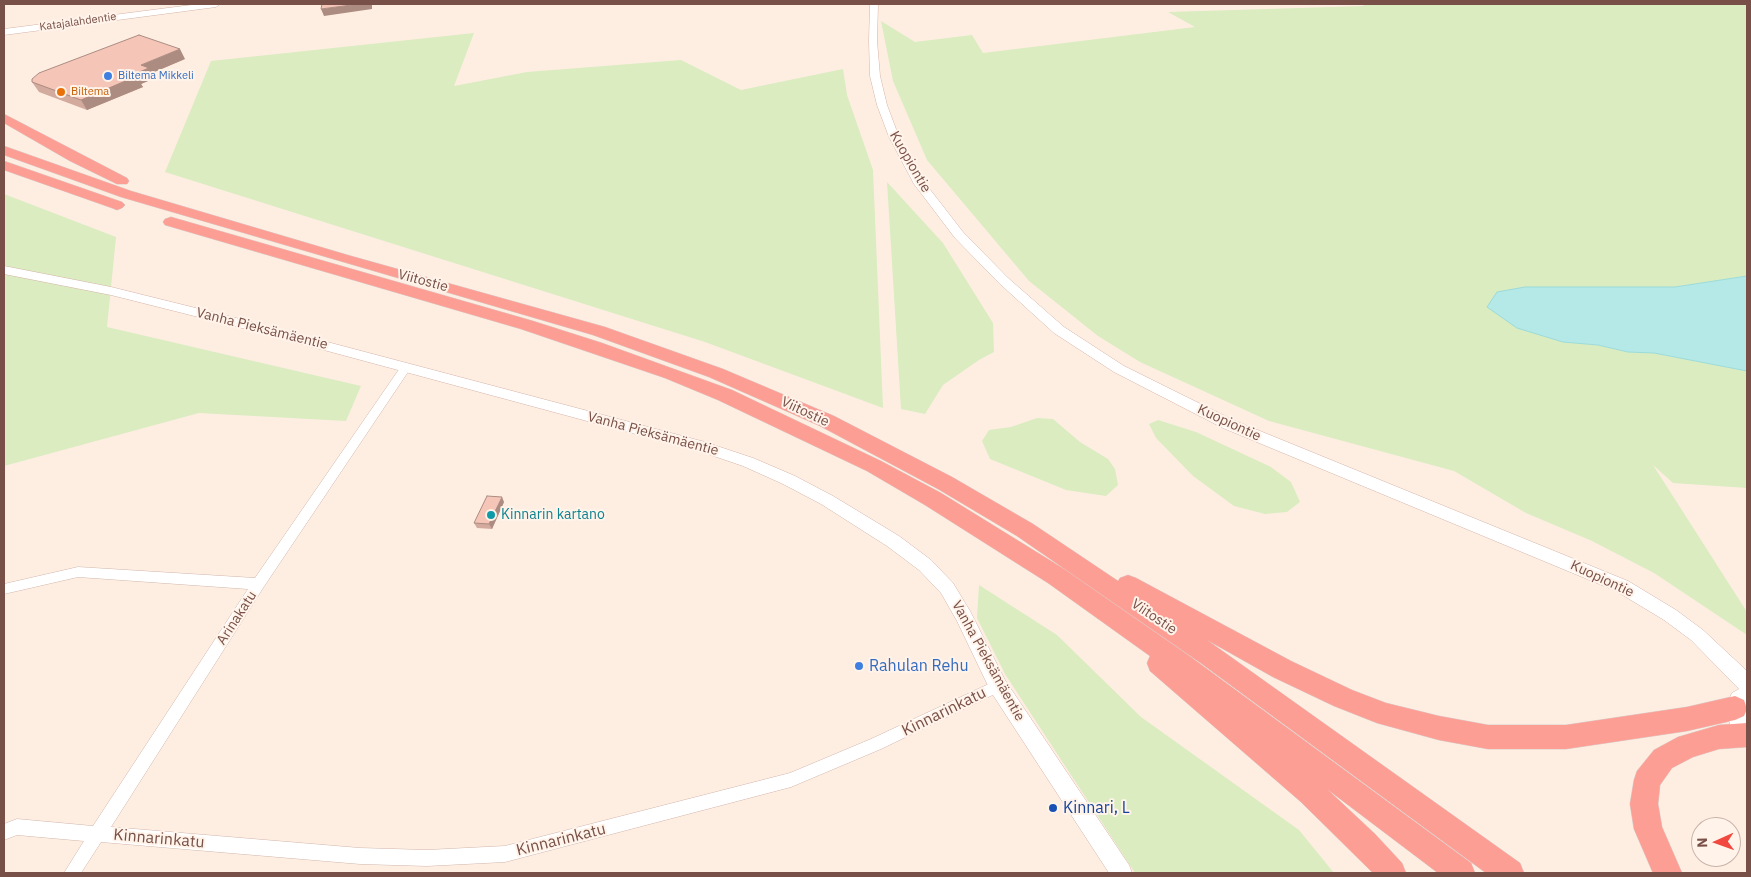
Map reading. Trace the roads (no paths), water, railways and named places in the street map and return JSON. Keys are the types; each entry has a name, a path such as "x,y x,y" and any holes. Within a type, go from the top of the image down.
{"highway":[{"path":"4,118 40,140 109,175 233,226"},
{"name":"Viitostie","path":"4,150 126,194 599,331 716,373 827,421 891,453 1024,530 1211,656 1510,873"},
{"name":"Viitostie","path":"4,167 238,242 527,325 672,374 725,395 874,466 940,504 1056,576 1179,663 1461,873"},
{"path":"1024,530 1282,669 1386,715 1439,728 1488,736 1566,737 1677,720 1741,701"},
{"path":"1056,576 1117,630 1220,713 1311,793 1365,844 1392,873"},
{"path":"1668,873 1648,829 1644,804 1647,780 1663,759 1687,746 1719,737 1747,734"}],"street":[{"name":"Katajalahdentie","path":"4,33 29,28 216,4"},
{"name":"Kuopiontie","path":"874,4 873,41 875,76 882,105 894,137 920,184 958,234 1003,280 1059,330 1119,370 1228,424 1622,586 1670,615 1696,635 1731,666 1747,684"},
{"name":"Vanha Pieksämäentie","path":"4,270 111,291 248,324 710,449 748,462 789,480 827,500 893,541 925,565 947,588 964,616 998,686 1120,873"},
{"name":"Arinakatu","path":"72,873 258,584 406,367"},
{"path":"4,589 78,572 258,584"},
{"name":"Kinnarinkatu","path":"4,832 17,827 360,856 427,858 505,854 791,780 876,744 998,686"},
{"path":"1741,701 1738,721 1747,734"}],"water":[{"path":"1747,276 1747,371 1654,353 1628,352 1598,345 1563,342 1517,328 1487,307 1497,292 1525,287 1675,287"}],"place":[{"name":"Biltema Mikkeli","path":"108,76"},
{"name":"Biltema","path":"61,92"},
{"name":"Kinnarin kartano","path":"491,515"},
{"name":"Rahulan Rehu","path":"859,666"},
{"name":"Kinnari, L","path":"1053,808"}]}
